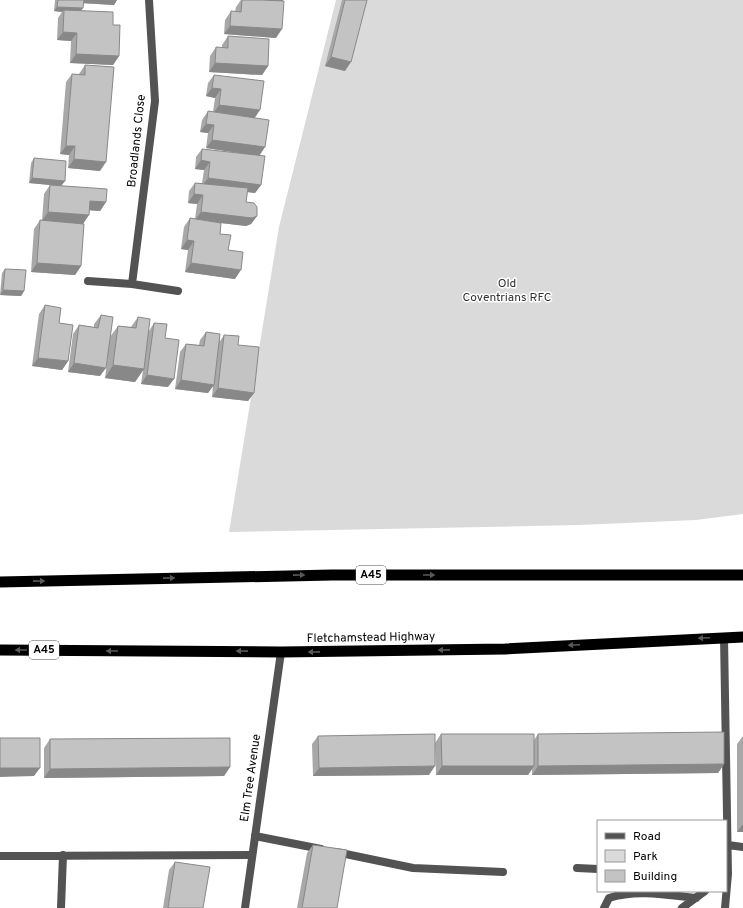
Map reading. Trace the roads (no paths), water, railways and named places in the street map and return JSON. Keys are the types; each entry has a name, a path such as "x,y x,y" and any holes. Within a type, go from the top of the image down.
{"highway":[{"name":"A45","path":"0,582 332,575 743,575"},
{"name":"Fletchamstead Highway","path":"0,650 281,652 505,649 743,637"}],"street":[{"name":"Broadlands Close","path":"132,284 155,101 149,0"},
{"path":"88,281 132,284 178,291"},
{"path":"724,637 728,845 727,874"},
{"name":"Elm Tree Avenue","path":"245,908 281,652"},
{"path":"255,836 413,868 503,872"},
{"path":"728,845 743,846"},
{"path":"0,856 252,854"},
{"path":"61,908 63,855"},
{"path":"577,868 597,869"},
{"path":"682,908 704,892"},
{"path":"725,908 726,892"},
{"path":"604,908 609,898 620,895 659,895 696,898"}],"park label":[{"name":"Old Coventrians RFC","path":"507,291"}]}
